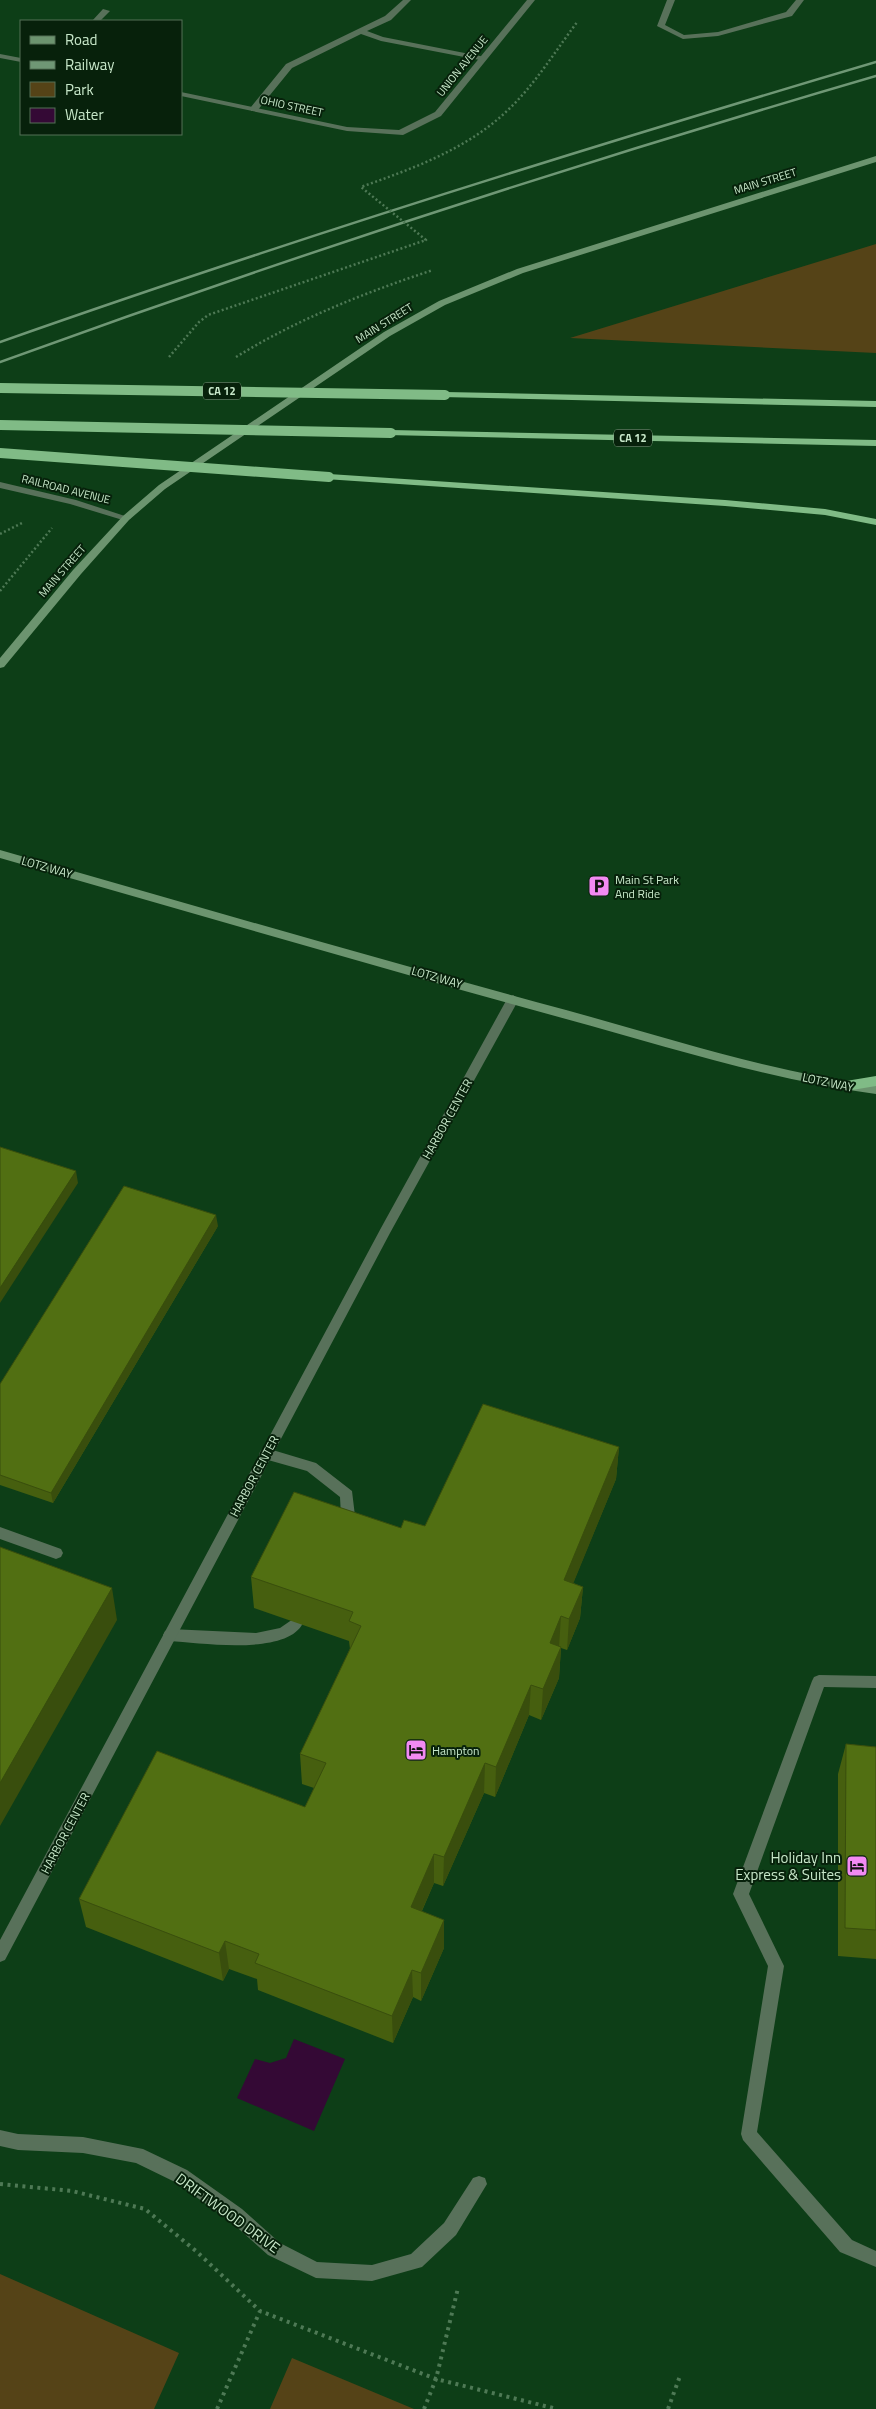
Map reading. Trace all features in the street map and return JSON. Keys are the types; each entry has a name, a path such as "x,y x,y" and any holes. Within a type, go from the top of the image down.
{"highway":[{"name":"CA 12","path":"0,388 876,404"},
{"name":"CA 12","path":"0,425 876,443"},
{"path":"0,453 725,503 825,512 876,522"},
{"path":"846,1086 876,1081"}],"main road":[{"name":"MAIN STREET","path":"0,665 77,572 126,518 162,486 387,334 442,303 520,271 876,160"},
{"name":"LOTZ WAY","path":"0,854 763,1068 846,1086 876,1090"}],"street":[{"path":"254,109 289,66 388,18 407,0"},
{"name":"UNION AVENUE","path":"400,133 438,114 531,0"},
{"path":"672,0 661,26 683,37 718,34 790,14 800,0"},
{"path":"97,20 106,11"},
{"path":"360,31 381,39 482,59"},
{"path":"0,56 20,60"},
{"name":"OHIO STREET","path":"182,94 347,129 400,133"},
{"name":"RAILROAD AVENUE","path":"0,485 73,502 126,518"},
{"name":"HARBOR CENTER","path":"0,1955 401,1201 513,999"},
{"path":"266,1454 311,1467 325,1476 347,1496 348,1516 339,1538"},
{"path":"0,1533 56,1553"},
{"path":"170,1635 256,1639 284,1633 296,1623"},
{"path":"876,1682 819,1681 741,1894 776,1966 749,2134 846,2246 876,2259"},
{"name":"DRIFTWOOD DRIVE","path":"0,2138 18,2142 83,2145 137,2155 181,2176 236,2215 274,2249 316,2270 372,2273 416,2260 450,2229 479,2184"}],"path":[{"path":"168,359 208,315 426,240 361,187 433,160 463,145 489,126 510,108 578,22"},
{"path":"0,591 73,502"},
{"path":"0,2184 72,2191 145,2209 196,2251 260,2311 436,2379 557,2409"},
{"path":"424,2409 436,2379 458,2288"},
{"path":"217,2409 260,2311"},
{"path":"668,2409 680,2376"}],"green space":[{"path":"876,244 876,353 570,338"},
{"path":"0,2274 179,2353 154,2409 0,2409"},
{"path":"292,2358 414,2409 270,2409"}],"water":[{"path":"294,2039 345,2059 314,2131 237,2098 255,2059 270,2063 286,2058"}],"building":[{"path":"0,1147 76,1171 0,1288"},
{"path":"124,1186 216,1215 51,1493 0,1475 0,1384"},
{"name":"Hampton","path":"483,1404 619,1447 564,1580 583,1587 569,1619 561,1616 550,1643 561,1647 543,1689 531,1685 496,1767 485,1763 444,1857 434,1854 411,1907 444,1920 421,1973 412,1970 392,2016 255,1963 259,1954 225,1941 219,1953 79,1899 157,1751 305,1807 326,1763 300,1754 361,1626 349,1621 353,1612 251,1577 294,1492 401,1528 404,1520 425,1526"},
{"path":"0,1547 112,1588 0,1783"},
{"name":"Holiday Inn Express & Suites","path":"846,1744 876,1747 876,1930 845,1928"}],"railway":[{"path":"0,342 217,267 436,196 876,62"},
{"path":"0,362 217,285 436,212 655,142 876,76"}],"place":[{"name":"Main St Park And Ride","path":"599,886"},
{"name":"Hampton","path":"416,1750"},
{"name":"Holiday Inn Express & Suites","path":"857,1866"}]}
